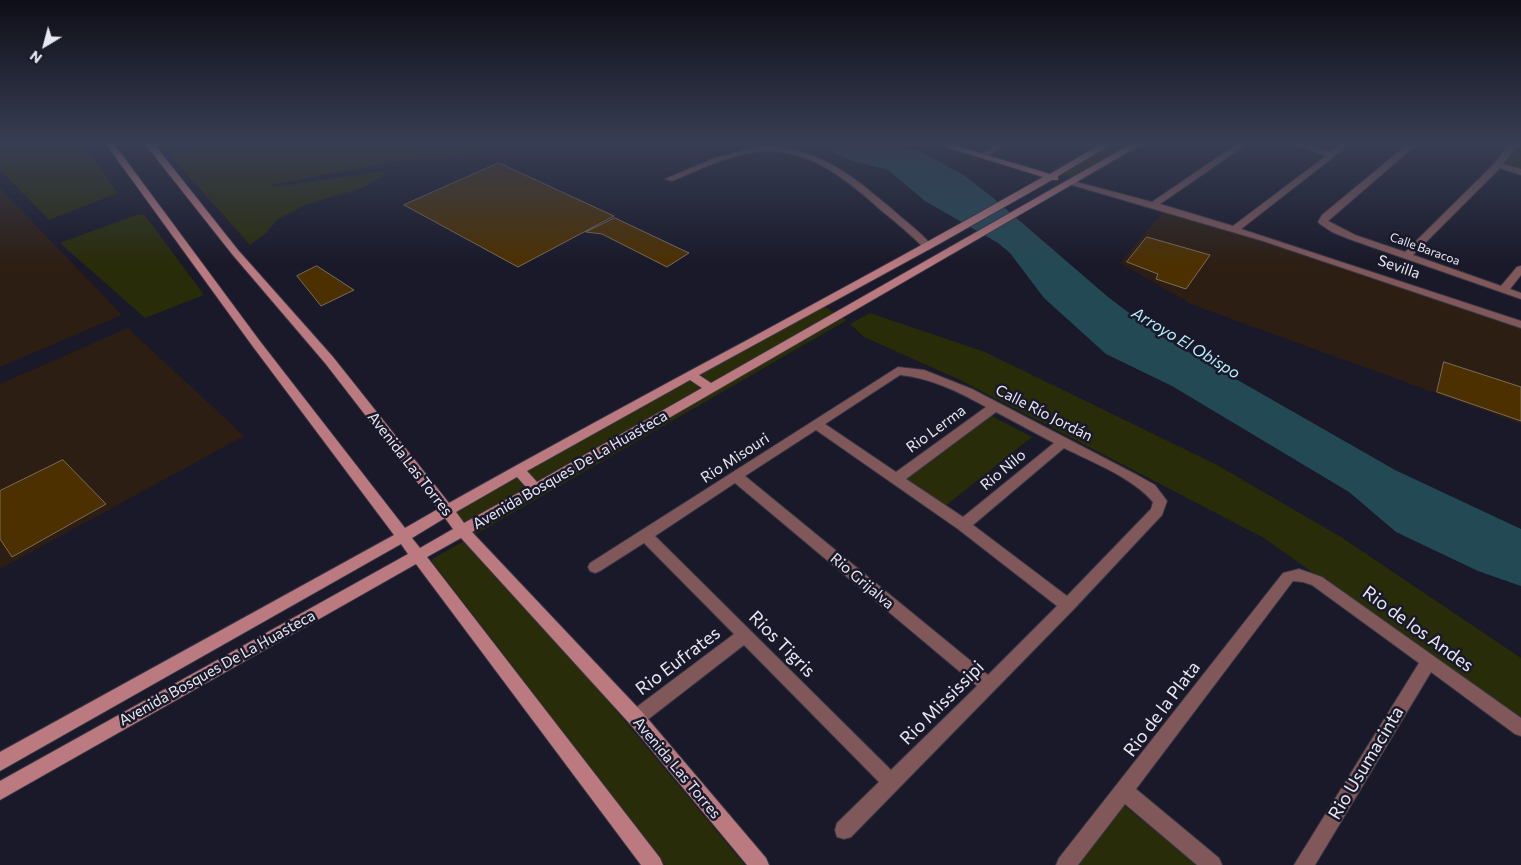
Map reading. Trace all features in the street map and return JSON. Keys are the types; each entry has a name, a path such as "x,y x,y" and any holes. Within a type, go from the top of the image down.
{"street":[{"path":"140,184 255,342 653,865"},
{"name":"Avenida Las Torres","path":"181,184 235,252 329,360 463,531 636,718 759,865"},
{"path":"858,184 928,247 935,260"},
{"name":"Avenida Bosques De La Huasteca","path":"0,762 518,470 928,247 1038,184"},
{"name":"Avenida Bosques De La Huasteca","path":"0,791 463,531 1067,184"},
{"name":"Sevilla","path":"1074,184 1235,229 1521,325"},
{"path":"1153,205 1184,184"},
{"path":"1235,229 1294,184"},
{"name":"Calle Baracoa","path":"1364,184 1325,217 1323,222 1335,230 1521,296"},
{"path":"1407,256 1479,184"},
{"path":"1503,290 1521,269"},
{"name":"Calle Río Jordán","path":"891,376 902,371 920,373 951,384 1064,441 1150,488 1160,501 1160,506 1154,514"},
{"path":"690,375 712,389"},
{"name":"Rio Misouri","path":"595,567 891,376"},
{"name":"Rio Lerma","path":"897,478 995,406"},
{"path":"817,424 963,525 1068,605"},
{"name":"Rio Nilo","path":"963,525 1064,441"},
{"path":"518,470 536,489"},
{"name":"Rio Grijalva","path":"736,476 988,685"},
{"name":"Rio Mississipi","path":"844,830 1068,605 1154,514"},
{"name":"Rios Tigris","path":"645,534 891,782"},
{"name":"Rio de los Andes","path":"1288,577 1293,574 1303,575 1317,581 1521,728"},
{"name":"Rio de la Plata","path":"1066,865 1288,577"},
{"name":"Rio Eufrates","path":"636,718 745,635"},
{"name":"Rio Usumacinta","path":"1304,865 1429,661"},
{"path":"1124,792 1212,865"}],"shaded area":[{"path":"14,184 112,184 118,193 49,220"},
{"path":"196,184 273,184 270,185 275,187 293,184 368,184 362,188 305,205 278,219 266,233 250,245"},
{"path":"905,184 976,184 1108,297 1157,334 1395,470 1521,529 1521,586 1478,571 1396,532 1349,492 1172,386 1106,354 1044,298 1010,253 998,243 925,201"},
{"path":"0,188 122,315 0,367"},
{"path":"1168,206 1521,321 1521,424 1193,305 1120,263"},
{"path":"144,214 204,295 145,318 60,243 136,215"},
{"path":"818,303 847,320 471,537 448,509"},
{"path":"870,313 985,352 1217,465 1341,537 1521,658 1521,721 1264,538 958,379 864,337 850,324"},
{"path":"128,328 244,436 0,569 0,384"},
{"path":"988,414 1032,437 944,507 902,478"},
{"path":"471,537 745,865 665,865 431,560"},
{"path":"1114,797 1197,865 1060,865"}],"building":[{"path":"451,184 545,184 614,216 518,267 404,205"},
{"path":"615,218 689,253 667,267 602,234 586,232"},
{"path":"1147,237 1210,255 1186,289 1156,279 1158,274 1127,262"},
{"path":"317,266 354,290 321,306 297,276"},
{"path":"1444,362 1521,387 1521,421 1437,392"},
{"path":"63,460 106,504 12,557 0,539 0,491"}],"water label":[{"name":"Arroyo El Obispo","path":"1186,343"}]}
